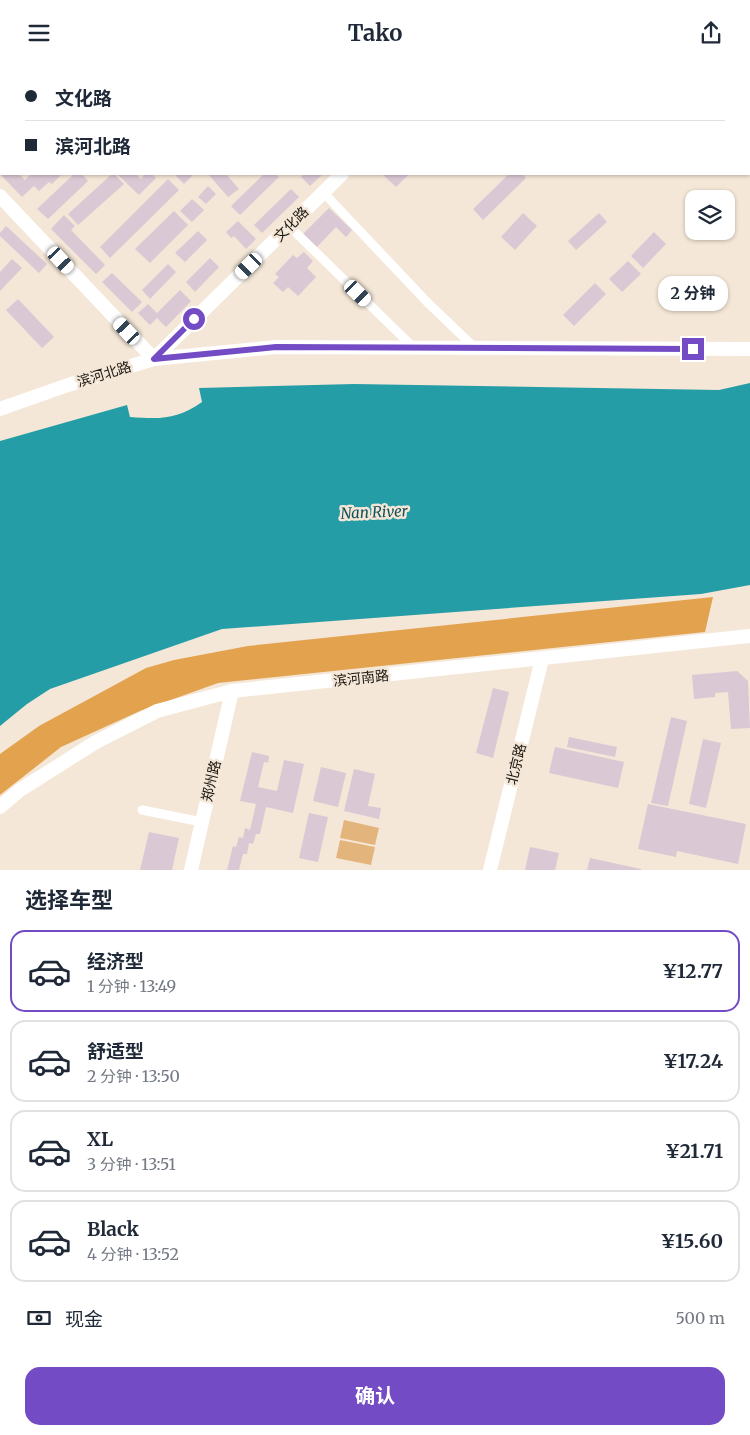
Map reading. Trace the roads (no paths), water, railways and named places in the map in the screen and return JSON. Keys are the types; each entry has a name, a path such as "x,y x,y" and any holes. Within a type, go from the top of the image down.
{"street":[{"name":"文化路","path":"154,359 341,175"},
{"path":"323,192 427,302 475,348"},
{"path":"0,196 154,359"},
{"path":"289,225 414,348"},
{"name":"滨河北路","path":"0,409 68,385 154,359 276,347 750,349"},
{"name":"滨河南路","path":"0,807 20,790 96,742 157,711 232,691 750,636"},
{"name":"北京路","path":"490,870 542,659"},
{"name":"郑州路","path":"191,870 232,691"},
{"path":"142,810 202,822"}],"water":[{"name":"Nan River","path":"750,383 750,585 701,594 222,629 50,689 27,704 0,726 0,441 127,405 130,417 160,418 176,415 202,402 199,388 354,384 719,390"}]}
